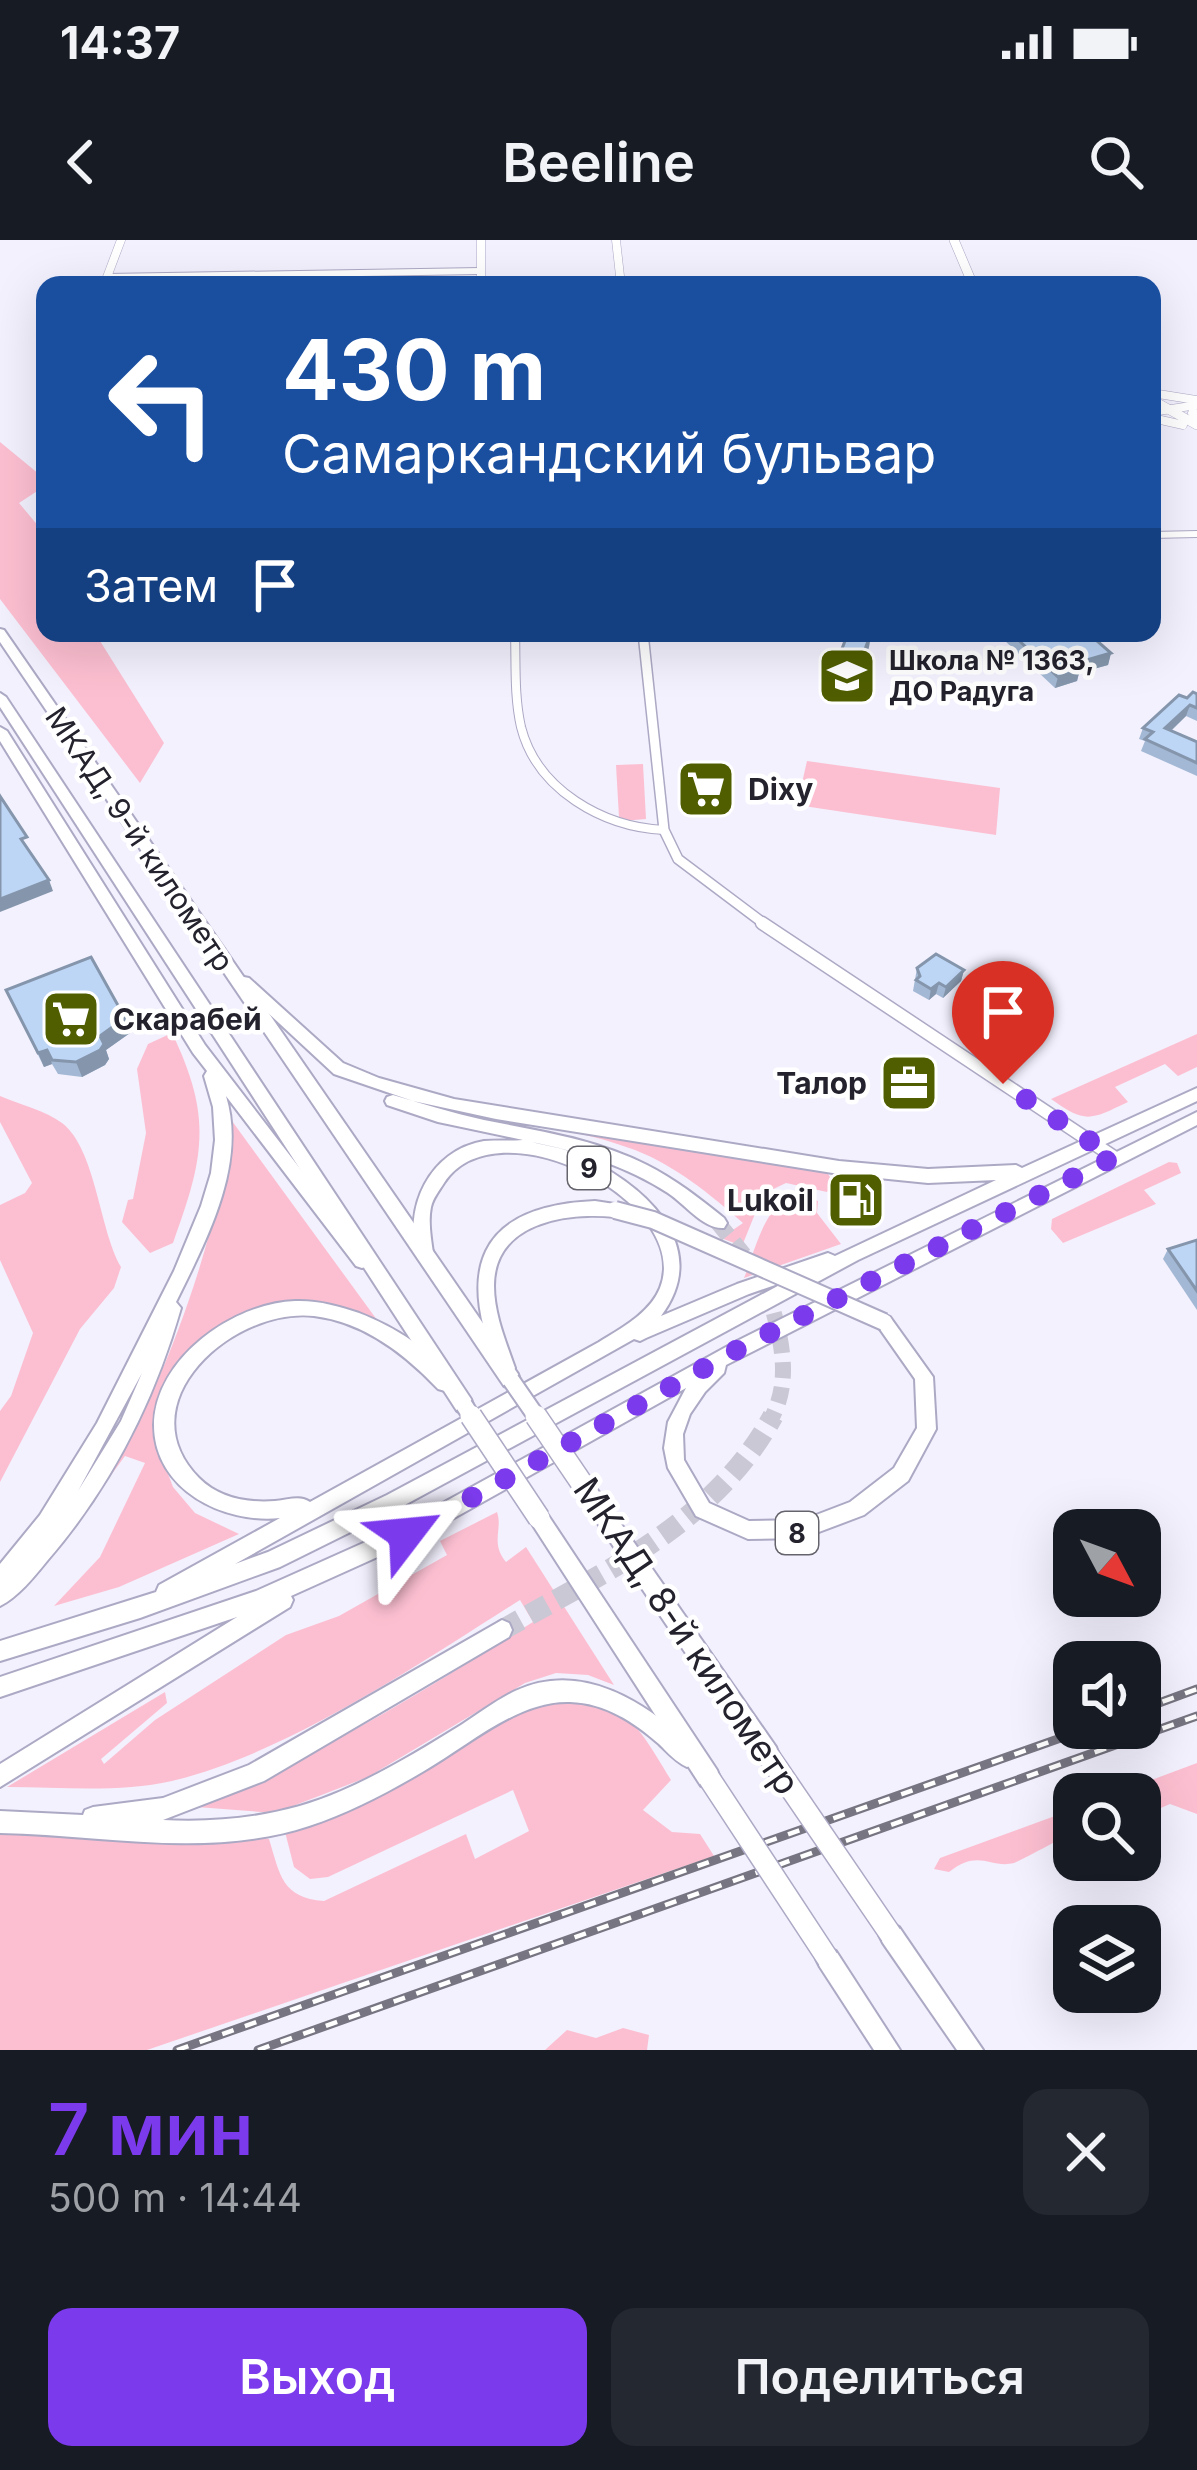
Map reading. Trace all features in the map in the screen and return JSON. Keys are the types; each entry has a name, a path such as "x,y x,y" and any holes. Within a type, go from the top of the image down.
{"main road":[{"path":"954,240 969,276"},
{"path":"1161,409 1197,425"},
{"path":"1161,410 1183,425 1197,425"},
{"name":"МКАД, 9-й километр","path":"0,633 280,1045"},
{"name":"МКАД, 9-й километр","path":"0,697 239,1063"},
{"path":"0,730 199,1049 404,1313"},
{"path":"222,960 334,1066 371,1090 412,1108 586,1145 627,1160 688,1195 718,1223"},
{"name":"МКАД, 8-й километр","path":"280,1045 970,2050"},
{"path":"0,1596 68,1522 115,1452 151,1375 214,1187 220,1155 217,1088 199,1049"},
{"name":"МКАД, 8-й километр","path":"239,1063 888,2050"},
{"path":"334,1066 375,1084 439,1102 850,1168 949,1177 1035,1169"},
{"path":"0,1651 140,1609 273,1560 394,1501 852,1255 1197,1094"},
{"path":"0,1687 185,1626 324,1573 406,1534 742,1347 1197,1118"},
{"name":"9","path":"424,1253 425,1197 438,1175 459,1158 486,1147 515,1144 571,1159 634,1198 657,1220 671,1247 672,1276 657,1308 645,1322 605,1348"},
{"name":"8","path":"511,1380 487,1297 485,1281 491,1259 503,1240 545,1213 591,1206 616,1210 653,1220 884,1322 911,1350 926,1384 930,1420 920,1453 898,1480 829,1522 797,1533 746,1531 715,1517 691,1496 676,1468 673,1439 680,1412 712,1372 742,1347"},
{"path":"140,1609 320,1502 605,1348 742,1289 852,1255"},
{"path":"0,1580 56,1514 92,1457 180,1279"},
{"path":"320,1502 269,1512 234,1508 203,1494 175,1464 165,1426 169,1396 184,1366 225,1328 278,1309 342,1314 401,1345 440,1377 464,1405"},
{"path":"0,1776 324,1573"},
{"path":"63,1822 163,1809 256,1773 502,1630"},
{"path":"0,1822 63,1822 186,1833 236,1831 287,1821 353,1798 522,1700 572,1688 622,1705 677,1746 709,1778"}],"street":[{"path":"107,276 121,240"},
{"path":"481,240 481,276"},
{"path":"616,240 620,276"},
{"path":"314,276 481,272"},
{"path":"1161,406 1197,402"},
{"path":"1161,406 1197,402"},
{"path":"1197,402 1192,413 1197,425"},
{"path":"1161,535 1197,534"},
{"path":"515,642 523,731 547,772 608,822 623,829 664,830"},
{"path":"644,642 664,830 678,859 753,917 1114,1157"}],"shaded area":[{"path":"0,442 36,472 36,492 19,503 36,523 36,642 101,642 164,743 140,783 0,599"},
{"path":"807,761 1000,788 996,835 797,805"},
{"path":"643,764 646,819 623,821 616,765"},
{"path":"172,1033 194,1090 200,1138 192,1186 173,1243 150,1253 122,1222 128,1200 133,1199 146,1133 137,1069 148,1044"},
{"path":"1197,1034 1197,1067 1178,1076 1165,1064 1115,1087 1128,1102 1115,1108 1088,1117 1051,1099"},
{"path":"0,1096 56,1119 73,1135 90,1170 121,1267 114,1288 80,1329 0,1482 0,1411 11,1396 33,1333 0,1260 0,1205 25,1193 32,1183 0,1122"},
{"path":"407,1100 827,1172 834,1184 827,1192 786,1183 763,1194 742,1246 721,1238 743,1223 679,1173 635,1150 579,1133"},
{"path":"232,1121 380,1324 287,1304 238,1315 196,1344 173,1370 159,1450 173,1487 195,1513 239,1534 119,1587 54,1606 100,1557 145,1463 125,1456 99,1492 145,1408 185,1312 215,1212"},
{"path":"1169,1162 1177,1163 1181,1173 1144,1190 1156,1204 1063,1243 1051,1229 1052,1219"},
{"path":"800,1195 818,1201 817,1213 841,1244 744,1278 770,1215 788,1198"},
{"path":"497,1512 501,1555 506,1562 526,1547 614,1685 588,1675 556,1673 525,1683 368,1777 275,1813 183,1806 320,1748 448,1675 533,1622 520,1600 352,1704 216,1768 131,1787 7,1787 165,1692 167,1703 101,1759 104,1764 155,1720 286,1635 339,1616 447,1555 440,1541"},
{"path":"549,1696 612,1711 635,1726 671,1780 643,1810 672,1832 700,1834 714,1856 147,2050 0,2050 0,1826 269,1839 280,1874 291,1890 324,1901 466,1834 475,1859 529,1831 513,1790 328,1877 310,1879 294,1867 284,1828 375,1795"},
{"path":"1197,1763 1197,1814 1170,1804 1161,1808 1161,1776"},
{"path":"1053,1817 1053,1842 1014,1863 968,1861 949,1872 934,1869 940,1858"},
{"path":"623,2028 649,2035 647,2050 545,2050 567,2030 596,2038"}],"building":[{"path":"845,642 868,642 851,687 829,683"},
{"path":"1021,642 1098,642 1111,653 1073,664 1080,670 1058,677"},
{"path":"1193,692 1197,708 1190,705 1165,728 1197,742 1197,763 1145,739 1153,732 1143,728 1179,695 1187,698"},
{"path":"0,796 49,880 0,899"},
{"path":"936,954 964,970 946,987 939,983 931,989 916,980 920,976 917,968"},
{"name":"Скарабей","path":"91,957 125,1018 100,1036 104,1044 100,1050 76,1062 52,1060 47,1050 38,1053 6,990"},
{"path":"1197,1240 1197,1291 1168,1249"}],"tunnel":[{"path":"718,1223 754,1267"},
{"path":"767,1289 783,1370 771,1419"},
{"path":"502,1630 617,1565 689,1515 749,1454 773,1416"}],"railway":[{"path":"1161,1702 1197,1689"},
{"path":"258,2050 1197,1716"},
{"path":"177,2050 1053,1741"}],"place":[{"name":"Школа № 1363, ДО Радуга","path":"847,676"},
{"name":"Dixy","path":"706,789"},
{"name":"Скарабей","path":"71,1019"},
{"name":"Талор","path":"909,1083"},
{"name":"Lukoil","path":"856,1200"}],"route":[{"path":"406,1534 742,1347 1114,1157 1003,1084"}]}
